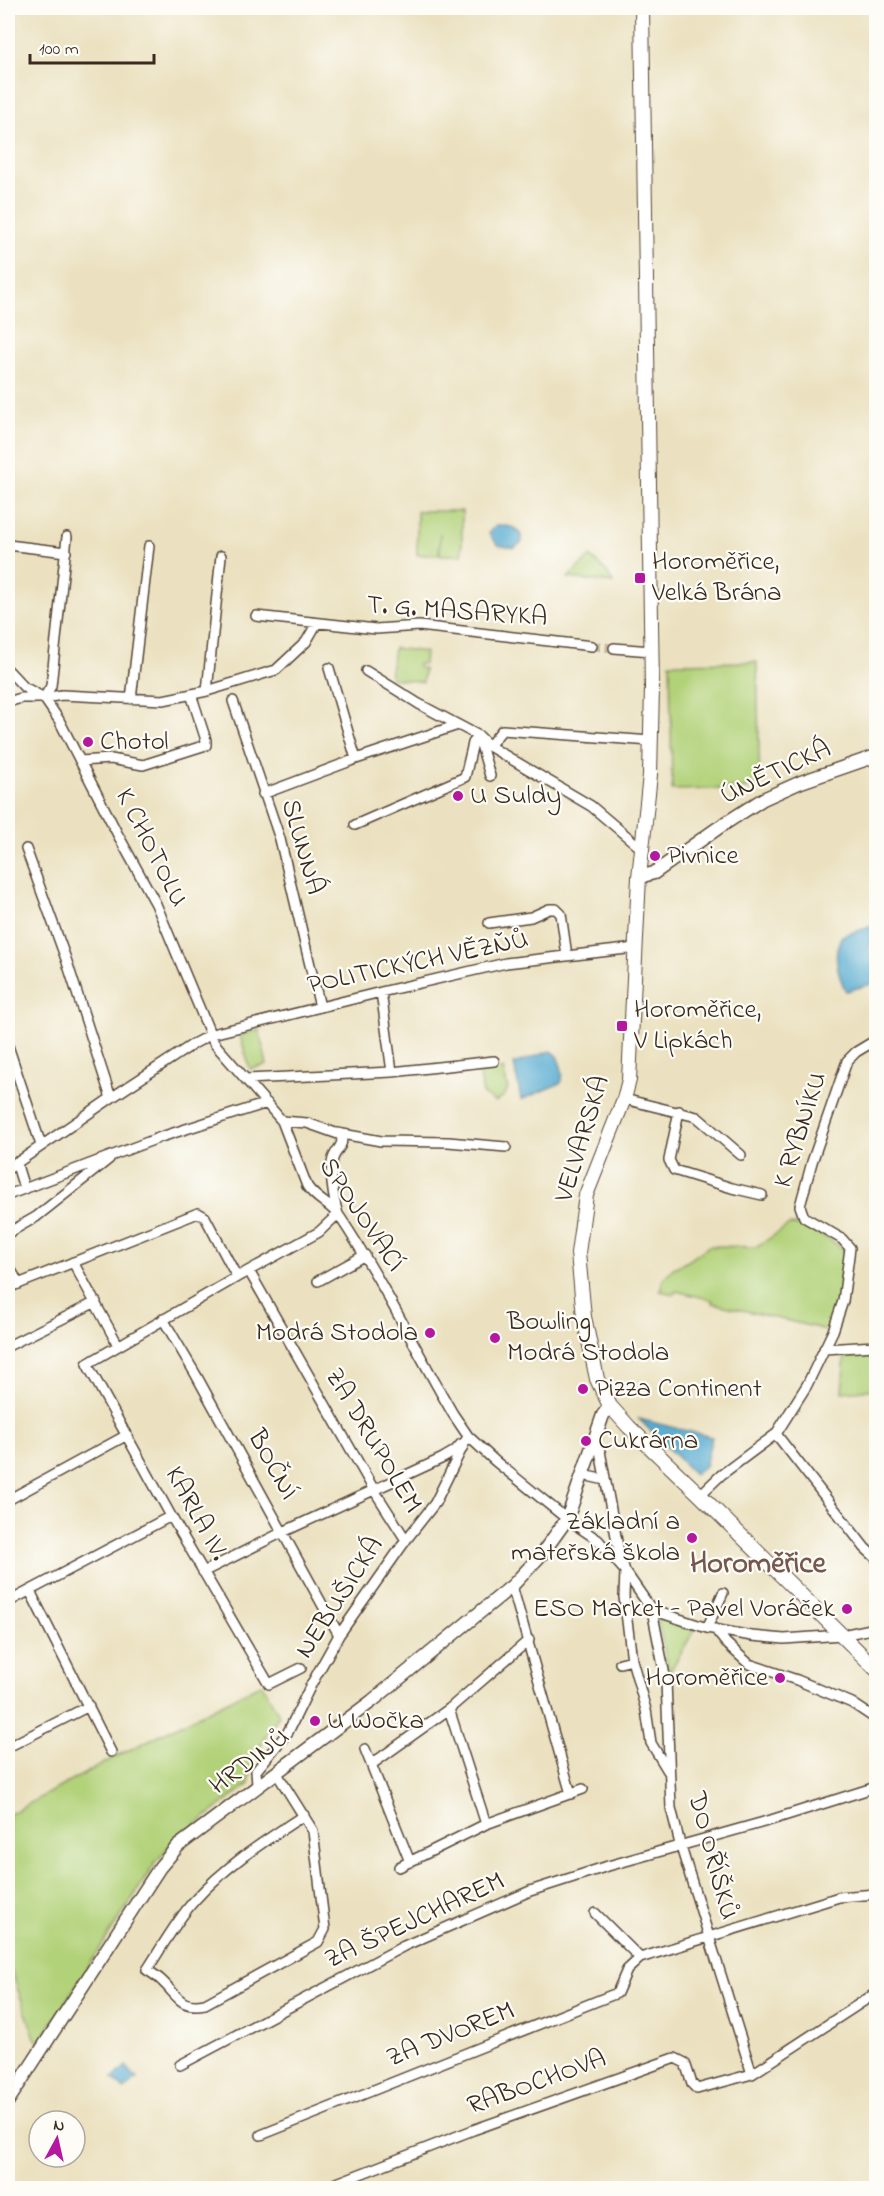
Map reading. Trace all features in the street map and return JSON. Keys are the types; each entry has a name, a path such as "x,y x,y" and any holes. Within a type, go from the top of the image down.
{"main road":[{"name":"VELVARSKÁ","path":"642,8 652,688 650,776 639,877 629,1080 624,1099 586,1195 578,1253 584,1317 597,1380 610,1406 629,1428 876,1669"}],"street":[{"path":"44,698 51,686 67,537"},
{"path":"8,545 66,552"},
{"path":"131,699 148,546"},
{"path":"207,691 221,556"},
{"name":"T. G. MASARYKA","path":"255,616 376,629 419,626 592,646"},
{"path":"8,702 21,698 62,695 162,700 207,691 276,670 306,642 317,623"},
{"path":"614,648 651,651"},
{"path":"329,668 356,759"},
{"name":"K CHOTOLU","path":"8,670 24,687 44,698 59,720 118,836 156,904 212,1034"},
{"path":"366,671 478,736 489,746 591,806 642,849"},
{"path":"80,761 111,759 143,765 206,745 191,694"},
{"name":"SLUNNÁ","path":"233,701 280,839 320,1007"},
{"path":"263,794 356,759 458,725"},
{"path":"489,746 502,730 651,741"},
{"path":"478,736 490,776"},
{"path":"355,825 465,777 473,743 478,736"},
{"name":"ÚNĚTICKÁ","path":"639,877 654,873 707,835 763,800 801,782 876,756"},
{"path":"26,849 66,959 111,1098"},
{"path":"489,924 531,917 549,909 556,909 561,914 567,956"},
{"name":"POLITICKÝCH VĚZŇŮ","path":"8,1169 111,1098 212,1034 506,963 635,948"},
{"path":"381,992 392,1072"},
{"name":"SPOJOVACÍ","path":"212,1034 220,1051 282,1121 307,1186 338,1214 364,1255 453,1414 468,1436 567,1519 598,1540 625,1571"},
{"name":"K RYBNÍKU","path":"700,1495 721,1475 776,1434 807,1385 843,1301 850,1248 842,1239 804,1217 800,1206 812,1162 847,1061 856,1052 876,1040"},
{"path":"8,1046 41,1145"},
{"path":"246,1079 392,1072 494,1061"},
{"path":"624,1099 697,1117 741,1155"},
{"path":"8,1195 116,1154 267,1103"},
{"path":"679,1112 669,1160 674,1170 732,1188 762,1194"},
{"path":"282,1121 307,1123 337,1133 381,1141 448,1142 506,1147"},
{"path":"73,1262 118,1345 319,1232 338,1214 333,1201 333,1167 334,1157 341,1147 342,1139 337,1133"},
{"path":"8,1233 36,1217 116,1154"},
{"path":"16,1162 24,1188"},
{"path":"8,1288 198,1213 205,1217 237,1277"},
{"path":"318,1281 364,1255"},
{"path":"8,1265 19,1284"},
{"name":"ZA DRUPOLEM","path":"249,1270 374,1490 406,1540"},
{"path":"8,1346 96,1302"},
{"name":"BOČNÍ","path":"163,1319 339,1635"},
{"name":"KARLA IV.","path":"118,1345 87,1364 171,1516 269,1684 301,1668"},
{"path":"824,1349 876,1346"},
{"name":"HRDINŮ","path":"8,2102 160,1867 178,1846 372,1701 512,1586 541,1555 567,1519 603,1415 610,1406"},
{"path":"776,1434 865,1548 876,1558"},
{"path":"8,1500 127,1435"},
{"path":"203,1572 455,1451 468,1436"},
{"name":"NEBUŠICKÁ","path":"257,1785 256,1771 288,1732 339,1635 435,1503 468,1436"},
{"path":"593,1442 600,1451 619,1552 625,1571 652,1610 711,1628 752,1636 784,1639 842,1635 876,1628"},
{"path":"583,1475 605,1480"},
{"path":"8,1602 171,1516"},
{"path":"625,1571 624,1597 632,1660 646,1710 651,1743 669,1773"},
{"path":"512,1586 571,1794"},
{"path":"30,1591 111,1752"},
{"path":"711,1628 723,1593"},
{"name":"DO OŘÍŠKŮ","path":"652,1610 666,1681 671,1808 680,1844 752,2073"},
{"path":"711,1628 749,1664 797,1680 852,1703 876,1719"},
{"path":"372,1764 449,1709 529,1640"},
{"path":"620,1663 632,1660"},
{"path":"8,1747 89,1706"},
{"path":"449,1709 486,1824"},
{"path":"365,1749 410,1862"},
{"path":"276,1772 304,1815 313,1831 325,1929 318,1942 205,2004 194,2006 181,2002 162,1981 147,1970 193,1902 211,1884 270,1837 304,1815"},
{"name":"ZA ŠPEJCHAREM","path":"180,2065 426,1935 530,1892 680,1844 771,1820 876,1787"},
{"path":"399,1867 486,1824 583,1789"},
{"path":"595,1913 640,1958 839,1897 876,1894"},
{"name":"ZA DVOREM","path":"261,2135 617,1994 627,1970 640,1958"},
{"path":"752,2073 876,1993"},
{"name":"RABOCHOVA","path":"324,2188 473,2130 675,2058 685,2063 692,2084 697,2089 752,2073"}],"green space":[{"path":"417,511 462,511 462,555 440,555 440,533 439,555 417,555"},
{"path":"590,556 606,571 613,583 568,578"},
{"path":"394,648 425,652 424,664 418,664 417,667 424,669 423,682 390,678"},
{"path":"757,662 760,788 672,790 670,663"},
{"path":"259,1030 267,1065 250,1069 240,1035"},
{"path":"503,1069 508,1089 504,1096 495,1102 483,1094 479,1070"},
{"path":"789,1225 809,1226 845,1250 839,1301 827,1330 712,1303 713,1300 676,1291 674,1294 660,1291 663,1279 673,1268 688,1261 709,1246 757,1247"},
{"path":"876,1350 876,1389 842,1392 845,1353"},
{"path":"657,1615 695,1629 669,1673"},
{"path":"262,1684 279,1715 253,1758 249,1784 173,1842 156,1862 39,2043 35,2038 8,1962 8,1815 119,1755"}],"water":[{"path":"497,525 518,530 522,542 514,548 498,545 489,534"},
{"path":"876,925 876,946 869,945 876,983 846,991 840,977 836,956 839,942 842,936"},
{"path":"550,1051 556,1054 560,1064 561,1083 521,1100 514,1064"},
{"path":"639,1419 712,1437 705,1466 694,1474"},
{"path":"126,2066 137,2079 124,2090 113,2078"}],"tunnel":[{"path":"592,646 614,648"}],"place":[{"name":"Horoměřice, Velká Brána","path":"640,578"},
{"name":"Chotol","path":"88,742"},
{"name":"U Suldy","path":"458,796"},
{"name":"Pivnice","path":"655,856"},
{"name":"Horoměřice, V Lipkách","path":"622,1026"},
{"name":"Modrá Stodola","path":"430,1333"},
{"name":"Bowling Modrá Stodola","path":"495,1338"},
{"name":"Pizza Continent","path":"583,1389"},
{"name":"Cukrárna","path":"586,1441"},
{"name":"Základní a mateřská škola","path":"692,1538"},
{"name":"ESO Market - Pavel Voráček","path":"847,1609"},
{"name":"Horoměřice","path":"780,1678"},
{"name":"U Wočka","path":"315,1721"}],"district":[{"name":"Horoměřice","path":"758,1565"}]}
